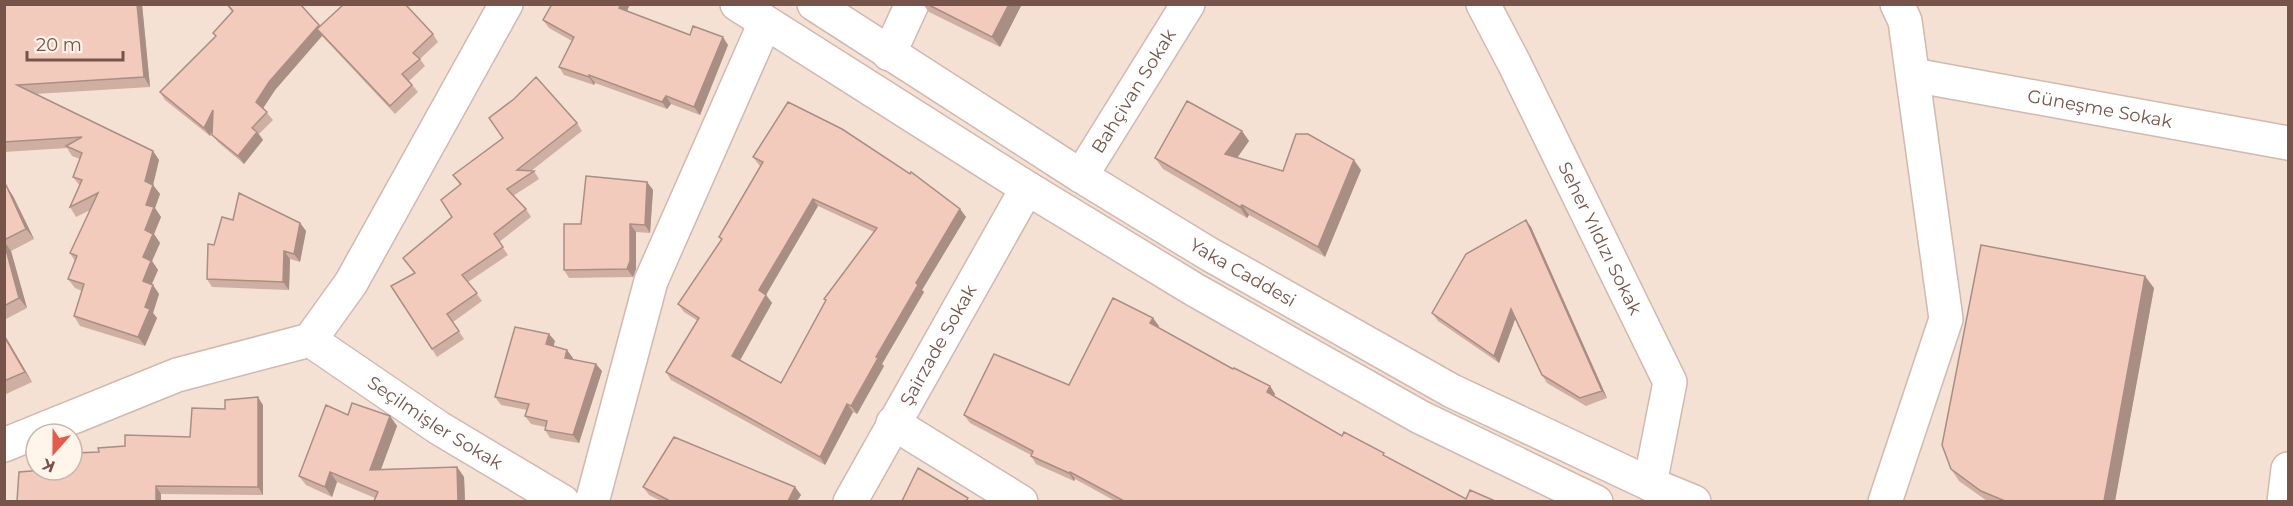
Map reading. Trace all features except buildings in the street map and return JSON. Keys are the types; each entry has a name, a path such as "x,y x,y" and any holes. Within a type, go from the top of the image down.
{"street":[{"path":"4,445 177,375 310,340 351,283 506,4"},
{"path":"737,4 1027,188 1195,290 1420,417 1596,501"},
{"name":"Yaka Caddesi","path":"814,4 1081,177 1209,254 1452,391 1650,484 1694,501"},
{"path":"889,54 912,4"},
{"name":"Bahçivan Sokak","path":"1081,177 1188,4"},
{"name":"Seher Yıldızı Sokak","path":"1483,4 1670,382 1650,484"},
{"path":"1885,501 1946,319 1905,21 1897,4"},
{"path":"592,501 651,281 765,23"},
{"name":"Güneşme Sokak","path":"1913,75 2289,143"},
{"name":"Şairzade Sokak","path":"850,501 1027,188"},
{"name":"Seçilmişler Sokak","path":"310,340 439,428 562,501"},
{"path":"893,423 1021,501"},
{"path":"2284,501 2289,469"}],"shaded area":[{"path":"4,5 2288,5 2288,501 5,501"}]}
